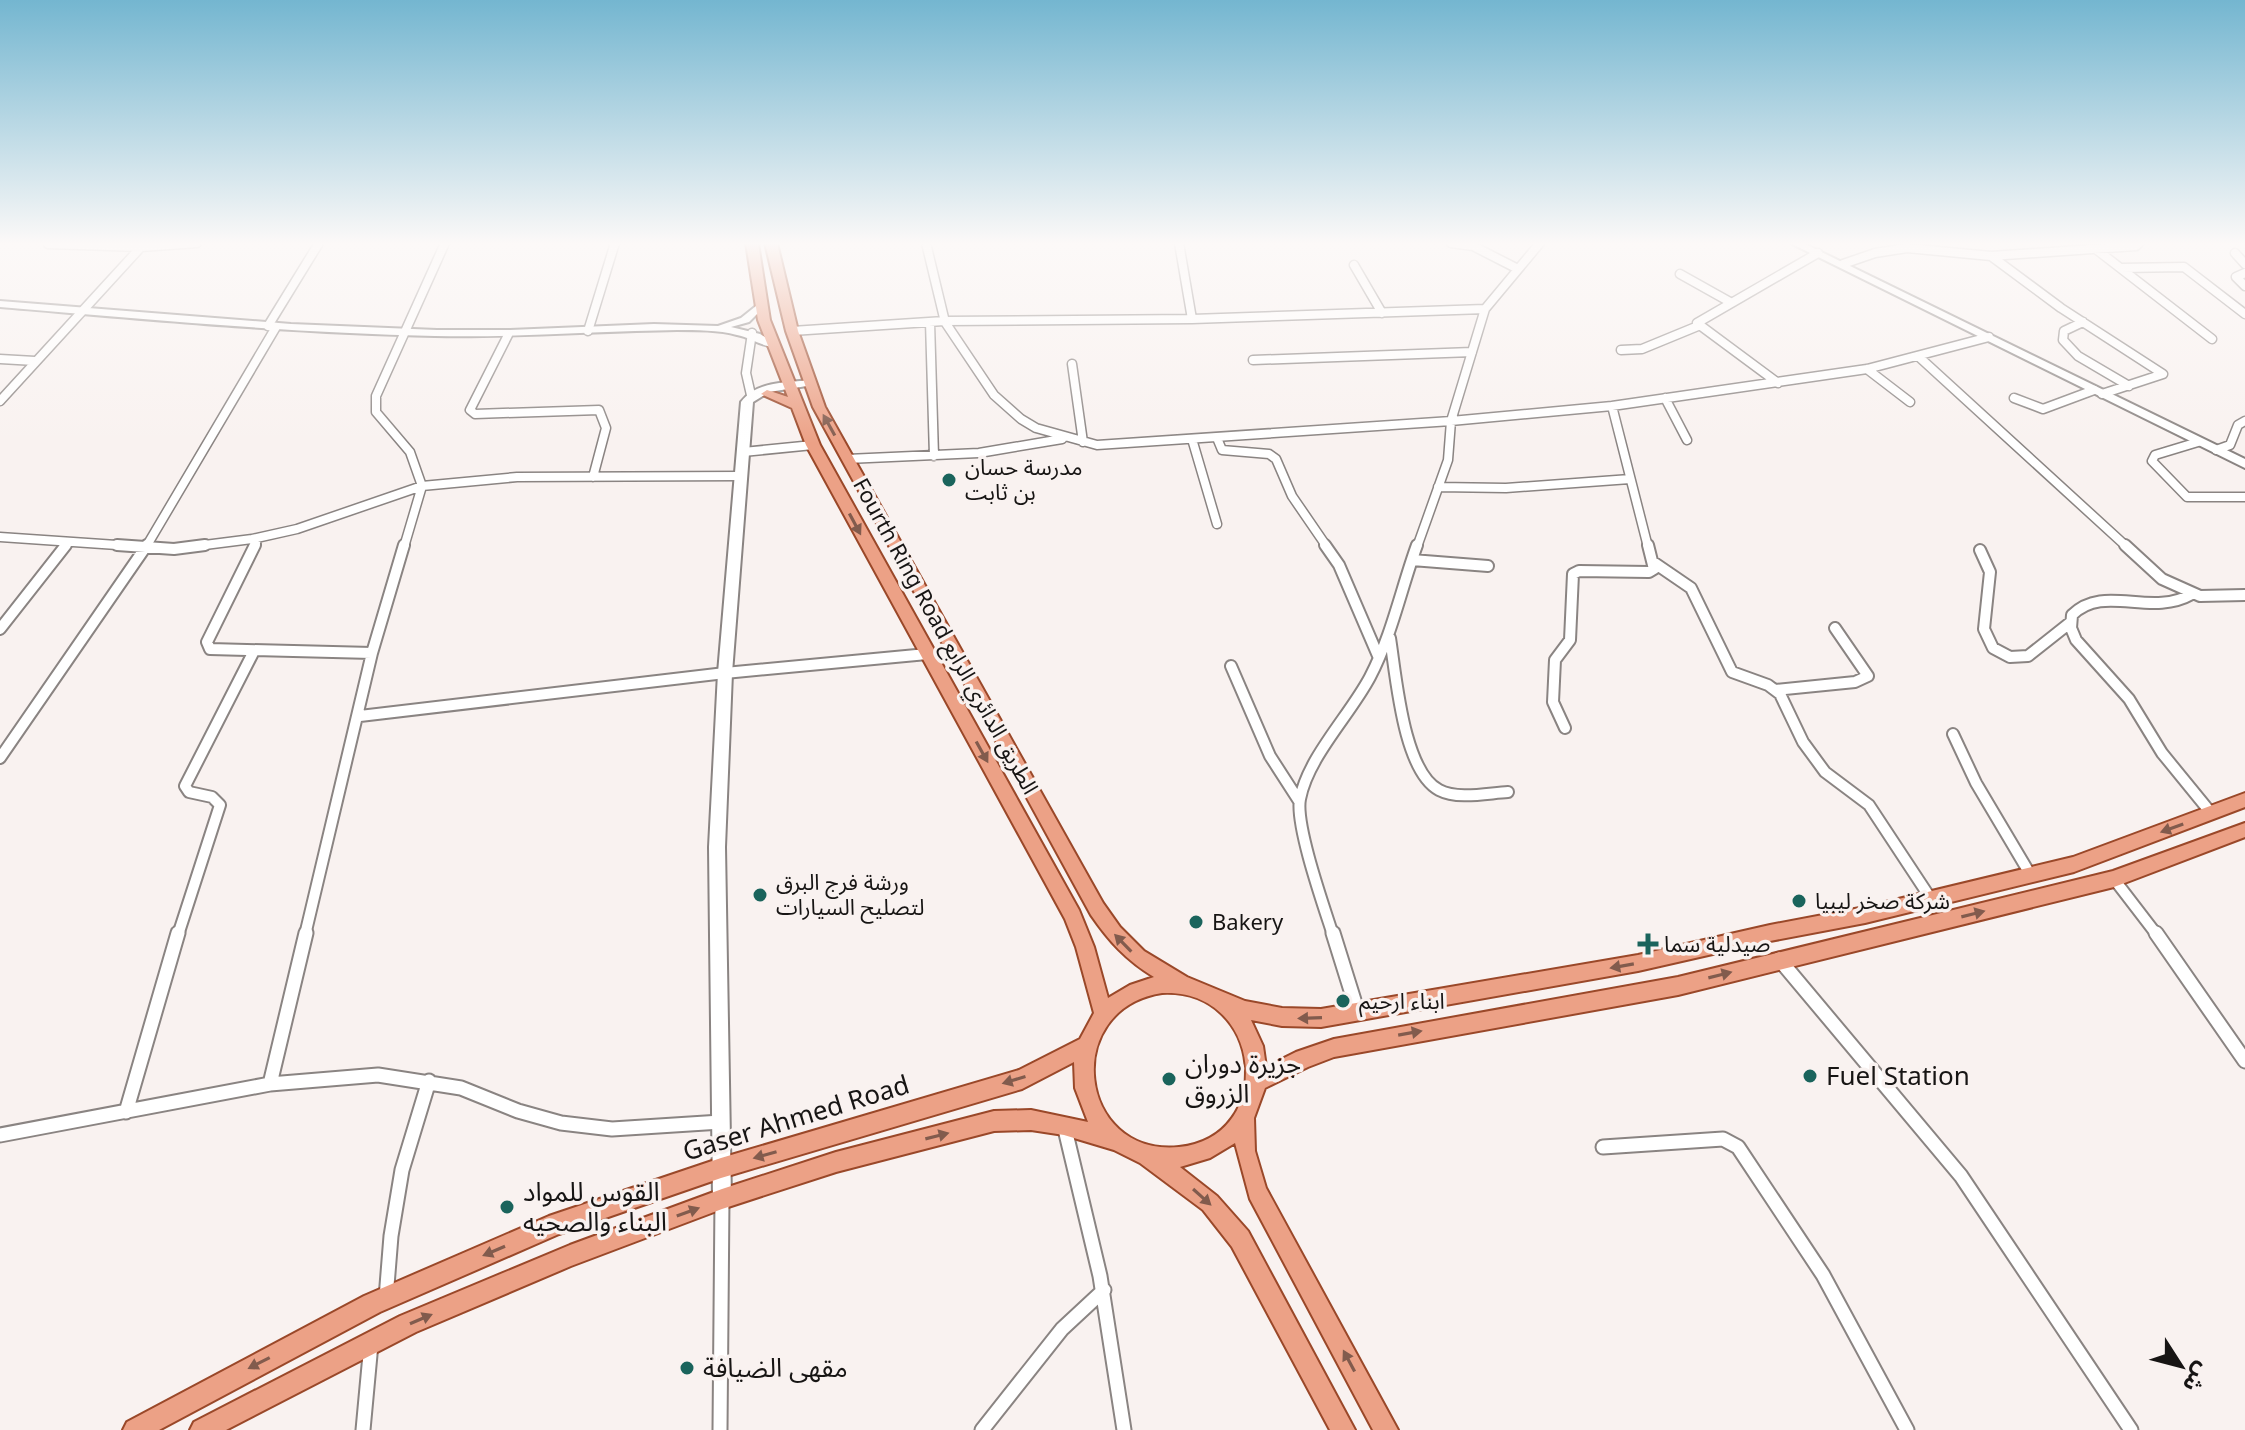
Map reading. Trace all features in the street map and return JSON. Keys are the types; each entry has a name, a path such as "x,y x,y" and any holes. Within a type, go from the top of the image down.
{"main road":[{"path":"762,310 773,345 813,445 1073,916 1103,1013"},
{"name":"Fourth Ring Road الطريق الدائري الرابع","path":"787,310 810,385 847,459 1097,909 1137,957 1186,987"},
{"path":"760,393 790,388"},
{"path":"760,393 790,388"},
{"path":"1343,1430 1240,1239 1210,1203 1182,1179 1100,1123 1087,1100 1081,1073 1084,1047 1103,1013 1114,1003 1141,989 1186,987 1253,1013 1285,1019 1358,1013 1638,963 1931,899 2074,864 2245,800"},
{"path":"1257,1082 1303,1059 1334,1048 1648,992 2114,879 2245,830"},
{"path":"202,1430 408,1324 570,1256 722,1199 836,1162 994,1121 1031,1120 1064,1125 1131,1147 1179,1157 1199,1153 1232,1133 1253,1101 1257,1082 1253,1046 1246,1029 1220,1002"},
{"name":"Gaser Ahmed Road","path":"135,1430 386,1298 557,1224 721,1168 1022,1079 1084,1047"},
{"path":"1244,1117 1245,1151 1257,1192 1386,1430"}],"street":[{"path":"66,310 402,335 715,328 752,333 773,345"},
{"path":"0,758 145,548 281,310"},
{"path":"270,1084 360,716 372,653 422,486 410,452 376,412 376,396 414,310"},
{"path":"588,331 595,310"},
{"path":"715,328 745,320 756,310"},
{"path":"941,310 944,321 990,393 1013,414 1036,428 1064,439 1097,445 1451,421 1612,406 1867,369 1989,337"},
{"path":"1190,310 1192,319"},
{"path":"792,331 944,321 1192,319 1466,310"},
{"path":"1299,801 1309,773 1369,679 1389,636 1448,460 1451,421 1485,310"},
{"path":"1698,326 1699,320 1717,310"},
{"path":"1934,310 2245,464"},
{"path":"2014,398 2043,409 2162,376 2163,373 2066,310"},
{"path":"2174,310 2212,339"},
{"path":"0,401 80,311"},
{"path":"930,322 934,456"},
{"path":"2083,322 2064,331 2063,340 2078,356 2129,386"},
{"path":"1621,350 1642,349 1698,326"},
{"path":"1698,326 1778,383"},
{"path":"752,333 746,368 747,388 760,393"},
{"path":"508,335 470,410 475,414 599,410 606,428 593,477"},
{"path":"1253,360 1472,352"},
{"path":"1918,356 2146,566 2172,585 2192,594 2208,598 2245,595"},
{"path":"0,359 35,361"},
{"path":"1072,364 1083,442"},
{"path":"1867,369 1910,402"},
{"path":"790,388 810,385"},
{"path":"720,1430 722,1199 717,847 725,673 747,402 760,393"},
{"path":"1665,398 1687,440"},
{"path":"1565,728 1553,702 1555,660 1570,640 1573,574 1583,571 1649,572 1654,569 1612,406"},
{"path":"2216,450 2230,445 2238,425 2245,421"},
{"path":"1217,438 1222,450 1269,454 1276,459 1292,496 1339,565 1379,658"},
{"path":"847,459 993,452 1064,439"},
{"path":"1192,439 1217,524"},
{"path":"2198,442 2155,455 2152,461 2187,497 2245,497"},
{"path":"743,452 813,445"},
{"path":"0,537 174,549 258,538 297,529 422,486 517,477 741,476"},
{"path":"1438,487 1506,488 1630,479"},
{"path":"258,538 207,642 208,647 215,650 372,653"},
{"path":"0,629 68,542"},
{"path":"1980,550 1990,576 1981,623 1989,642 1999,652 2016,658 2034,654 2052,633 2071,622 2079,606 2093,602 2161,605 2175,603 2192,594"},
{"path":"1412,560 1488,566"},
{"path":"1653,562 1691,588 1732,672 1775,690 1855,682 1868,676 1835,628"},
{"path":"2071,622 2076,640 2129,699 2162,753 2211,813"},
{"path":"1389,636 1401,711 1422,774 1429,784 1450,793 1508,792"},
{"path":"126,1112 168,964 220,805 212,797 189,792 185,786 254,651"},
{"path":"360,716 725,673 927,654"},
{"path":"1231,666 1270,756 1299,801 1310,861 1358,1013"},
{"path":"1775,690 1803,742 1825,772 1869,805 1931,899"},
{"path":"1953,734 1976,783 2030,874"},
{"path":"2114,879 2182,967 2245,1061"},
{"path":"1779,959 1961,1176 2131,1430"},
{"path":"0,1135 270,1084 378,1075 461,1088 518,1111 561,1123 612,1129 721,1122"},
{"path":"386,1298 391,1236 402,1170 429,1081"},
{"path":"1064,1125 1086,1198 1104,1290 1124,1430"},
{"path":"1603,1147 1723,1139 1738,1147 1823,1275 1907,1430"},
{"path":"982,1430 1062,1329 1104,1290"},
{"path":"363,1430 371,1344"}],"place":[{"name":"مدرسة حسان بن ثابت","path":"949,480"},
{"name":"ورشة فرج البرق لتصليح السيارات","path":"760,895"},
{"name":"شركة صخر ليبيا","path":"1799,901"},
{"name":"Bakery","path":"1196,922"},
{"name":"صيدلية سما","path":"1648,944"},
{"name":"ابناء ارحيم","path":"1343,1001"},
{"name":"Fuel Station","path":"1810,1076"},
{"name":"جزيرة دوران الزروق","path":"1169,1079"},
{"name":"القوس للمواد البناء والصحيه","path":"507,1207"},
{"name":"مقهى الضيافة","path":"687,1368"}]}
